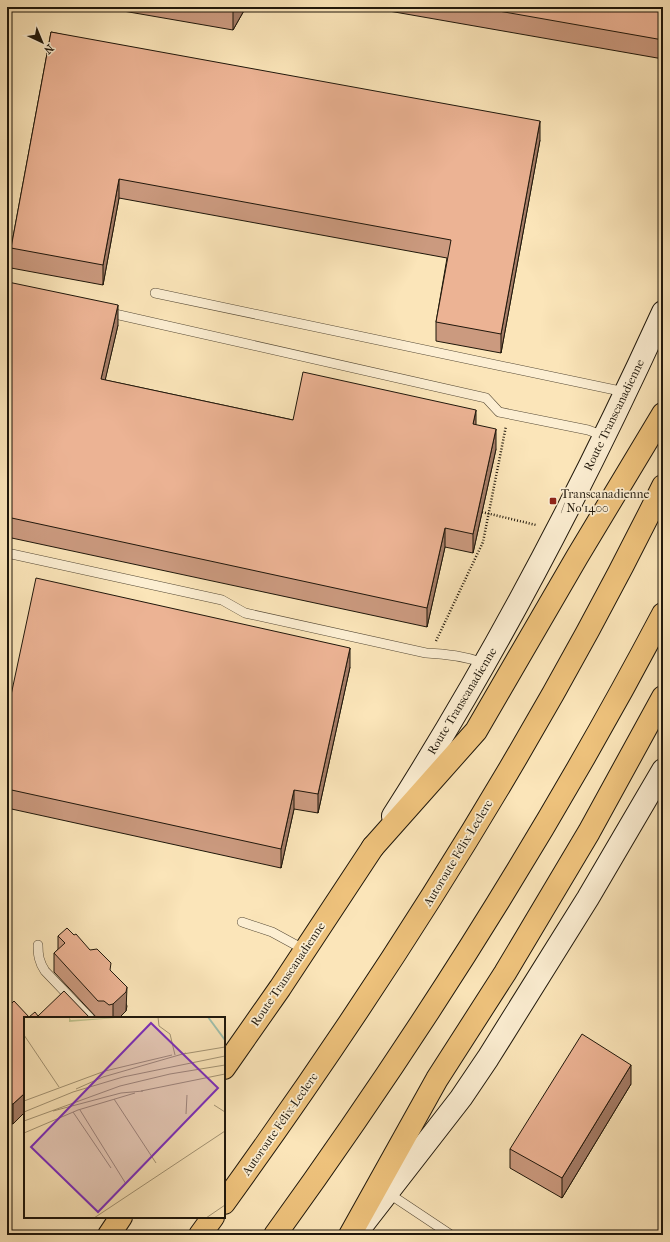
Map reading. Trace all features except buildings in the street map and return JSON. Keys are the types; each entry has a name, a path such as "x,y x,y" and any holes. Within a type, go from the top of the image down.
{"main road":[{"name":"Route Transcanadienne","path":"225,1067 373,847 451,722 536,569 604,436 663,312"},
{"path":"373,847 476,731 577,557 663,414"},
{"name":"Autoroute Félix-Leclerc","path":"225,1202 274,1134 349,1025 450,867 516,758 559,682 626,560 663,486"},
{"path":"274,1235 384,1081 496,905 544,827 616,702 663,614"},
{"path":"350,1235 437,1079 509,967 585,839 615,787 663,697"},
{"path":"355,1235 461,1098 488,1058 588,898 663,770"},
{"path":"109,1235 120,1218"},
{"path":"200,1235 213,1218"}],"lane":[{"path":"155,293 625,392"},
{"path":"95,309 486,398 499,412 588,430 604,436"},
{"path":"7,553 222,600 245,613 426,653 468,657 484,663"},
{"path":"242,922 272,932 305,950"},
{"path":"38,945 40,963 45,971 89,1017"},
{"path":"388,1193 451,1235"}],"path":[{"path":"434,644 483,542 508,414"},
{"path":"482,512 540,526"}],"place":[{"name":"Transcanadienne / No 1400","path":"553,501"}]}
